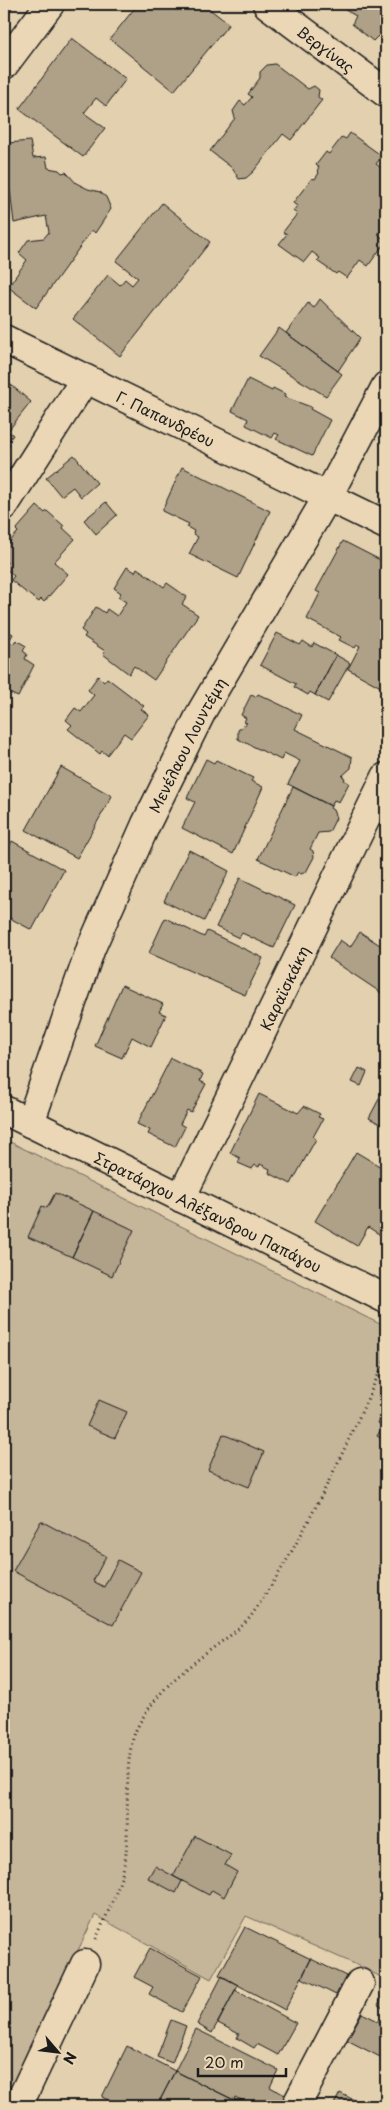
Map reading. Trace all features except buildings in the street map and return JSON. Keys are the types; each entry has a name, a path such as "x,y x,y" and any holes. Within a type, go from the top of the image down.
{"street":[{"path":"4,65 50,4"},
{"name":"Βεργίνας","path":"283,9 386,93"},
{"name":"Γ. Παπανδρέου","path":"4,339 386,525"},
{"path":"4,506 84,379"},
{"name":"Μενέλαου Λουντέμη","path":"30,1122 91,948 146,824 203,709 328,496 386,386"},
{"name":"Καραϊσκάκη","path":"182,1198 386,777"},
{"name":"Στρατάρχου Αλέξανδρου Παπάγου","path":"4,1110 386,1299"},
{"path":"18,2106 85,1964"},
{"path":"296,2106 360,1983"}],"path":[{"path":"85,1964 123,1871 126,1852 128,1767 136,1728 156,1696 178,1675 250,1618 294,1546 386,1358"}],"shaded area":[{"path":"4,1139 386,1327 386,1980 366,1969 246,1916 211,1979 95,1915 4,2105"}]}
